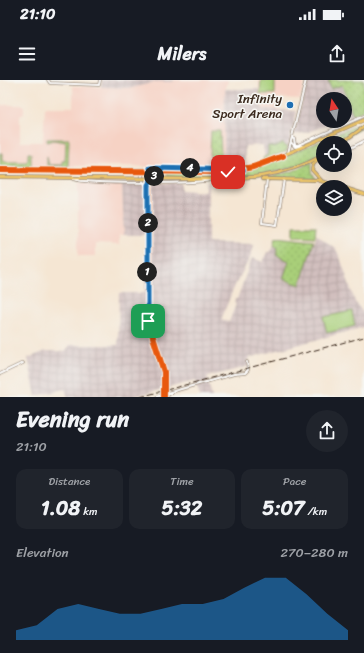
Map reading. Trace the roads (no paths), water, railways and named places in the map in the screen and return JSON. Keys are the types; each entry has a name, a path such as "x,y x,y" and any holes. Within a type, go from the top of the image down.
{"main road":[{"path":"0,170 226,172 243,170 287,154 364,120"},
{"path":"350,136 364,127"},
{"path":"252,178 282,173 316,159"},
{"path":"316,161 312,170 321,180"},
{"path":"0,176 321,180"},
{"path":"352,190 364,194"}],"street":[{"path":"48,80 50,83 59,81 100,84 100,80"},
{"path":"287,154 306,80"},
{"path":"291,139 294,139 296,145 299,145 364,116"},
{"path":"291,139 293,146 296,147 310,144"},
{"path":"352,147 364,141"},
{"path":"11,170 45,168 149,168 243,170"},
{"path":"148,191 142,182 143,172 149,168"},
{"path":"149,168 153,172 154,176 150,182 148,191 148,321 164,370 165,396"},
{"path":"70,178 82,181 142,182 200,182 214,179"},
{"path":"267,179 262,224 277,225 284,179"},
{"path":"157,397 165,396 175,390 234,374 245,373 248,370 247,362"},
{"path":"0,374 23,363"}],"railway":[{"path":"140,397 364,337"}],"place":[{"name":"Infinity Sport Arena","path":"290,105"}]}
